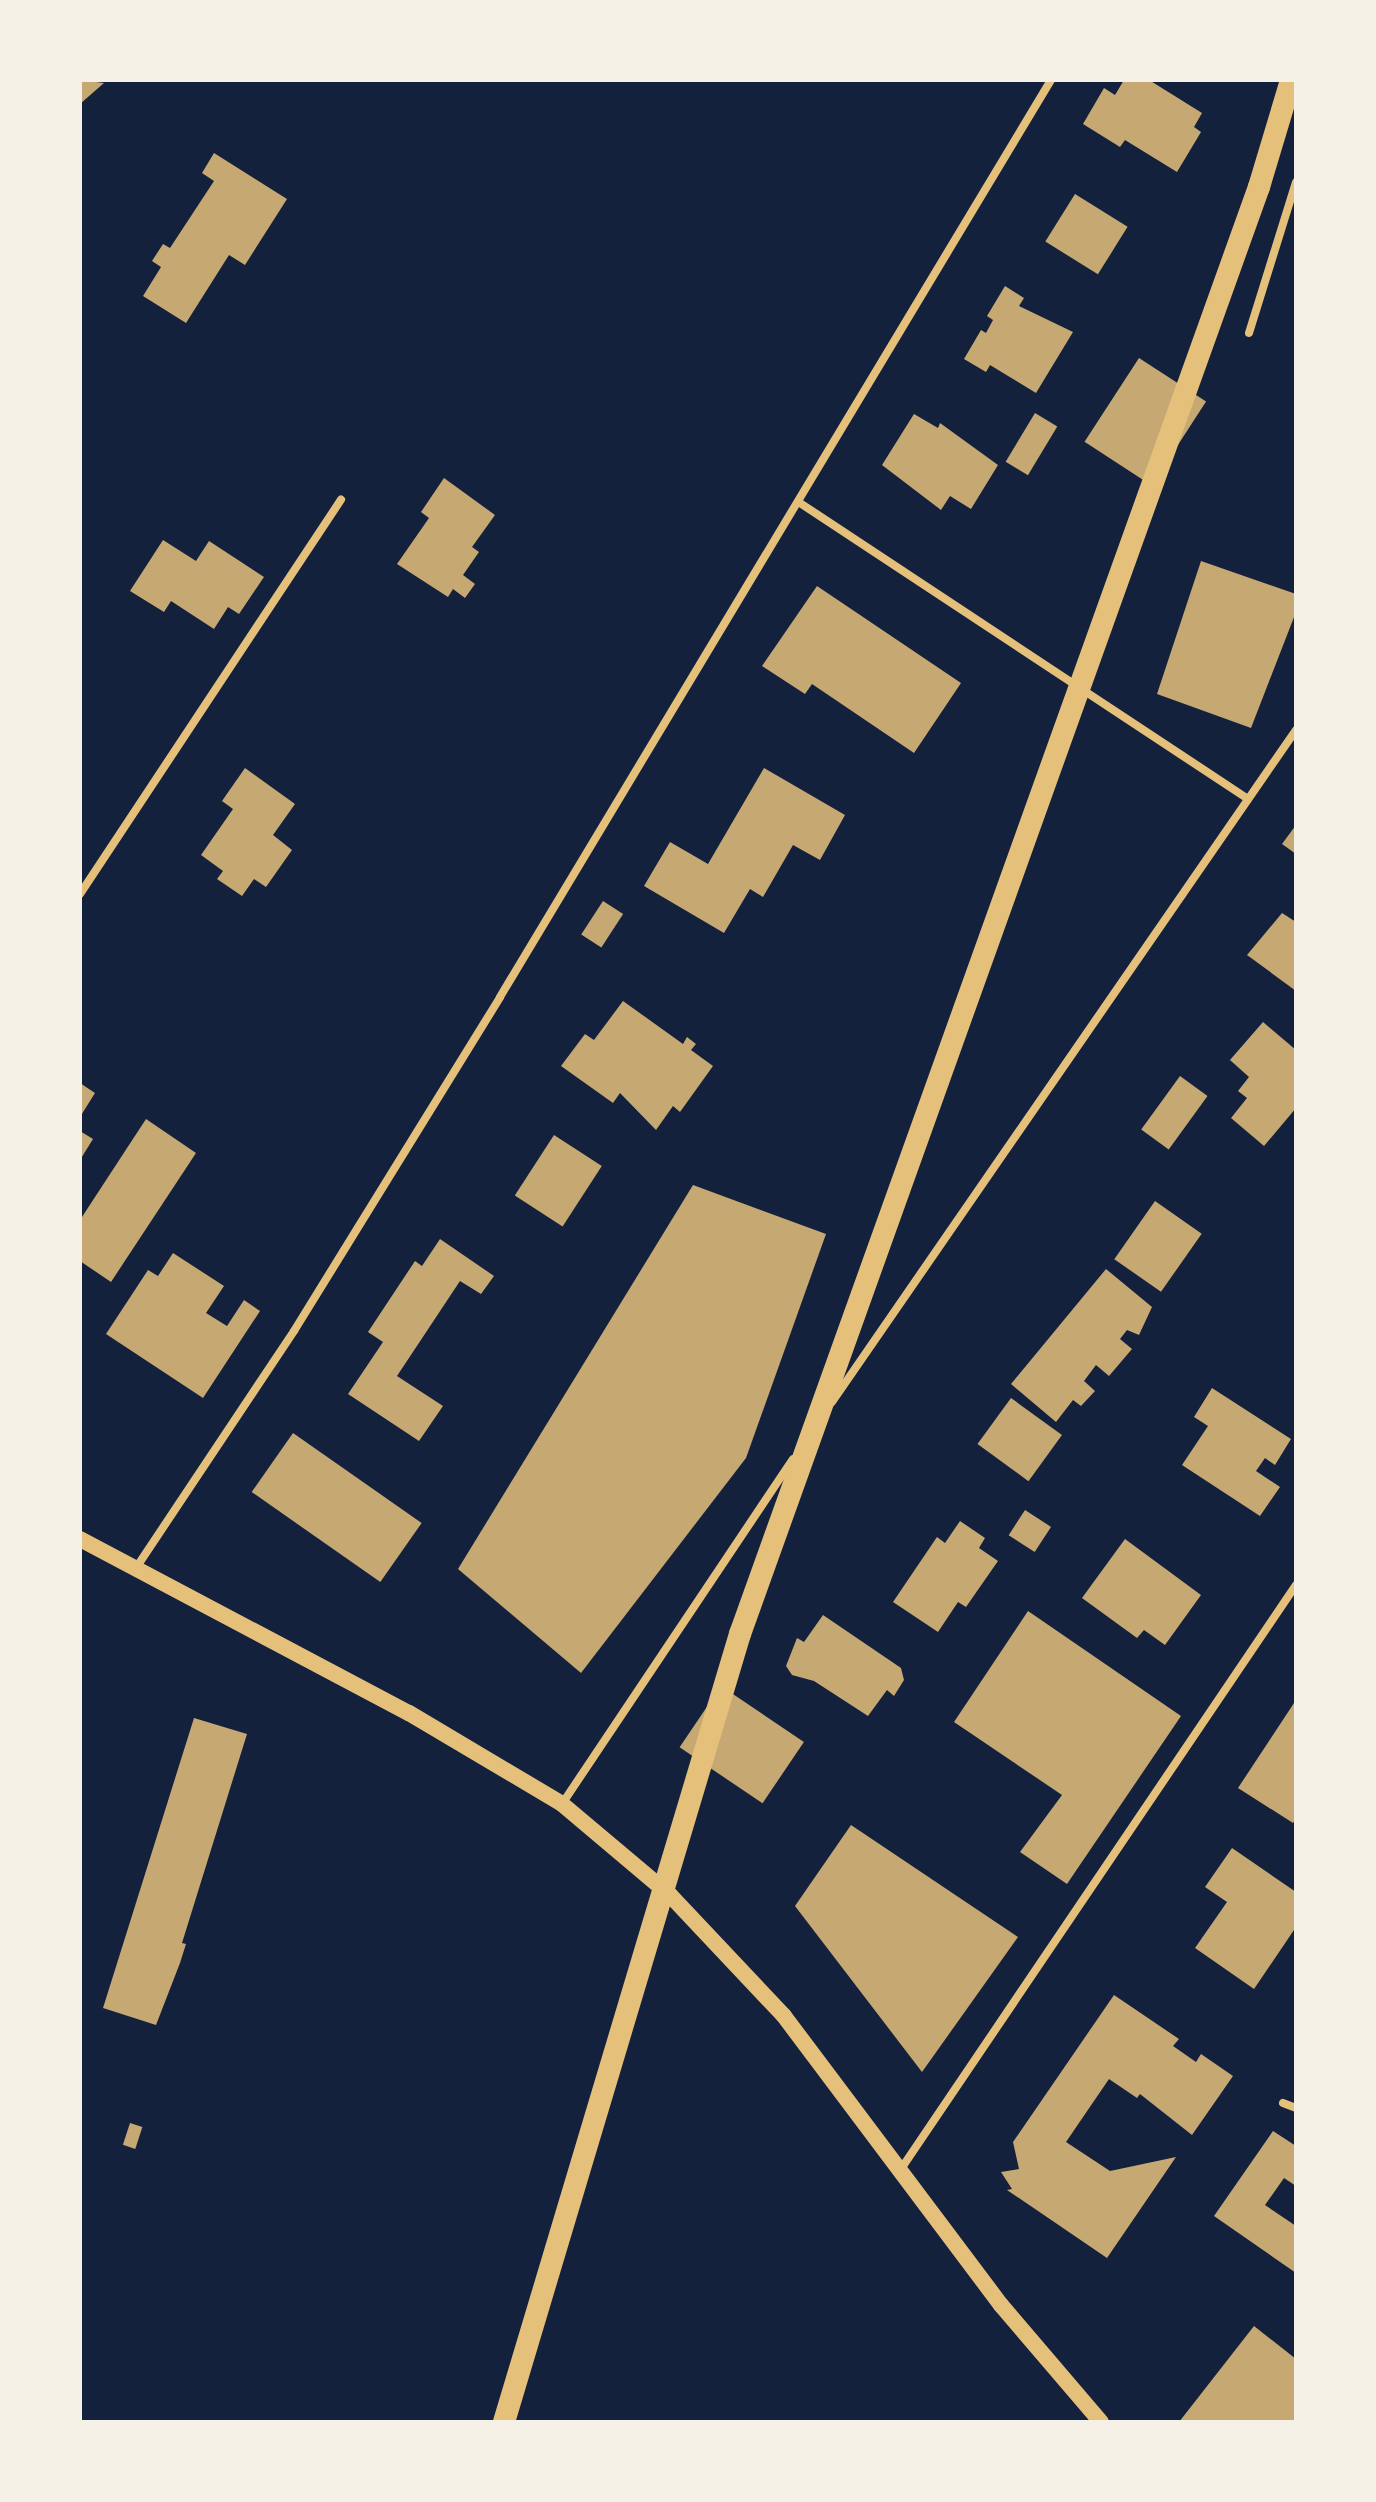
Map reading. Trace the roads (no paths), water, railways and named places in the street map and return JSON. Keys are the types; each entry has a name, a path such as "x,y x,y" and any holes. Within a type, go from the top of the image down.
{"highway":[{"path":"504,2422 740,1634 1259,187 1291,80"}],"main road":[{"path":"80,1539 409,1713 562,1804 670,1895 784,2016 1001,2305 1101,2422"}],"street":[{"path":"136,1568 302,1318 800,503 1051,80"},
{"path":"1249,333 1296,182"},
{"path":"80,894 341,500"},
{"path":"800,503 1248,799"},
{"path":"562,1804 1037,1101 1296,730"},
{"path":"901,2169 1296,1585"},
{"path":"1283,2103 1296,2108"}]}
